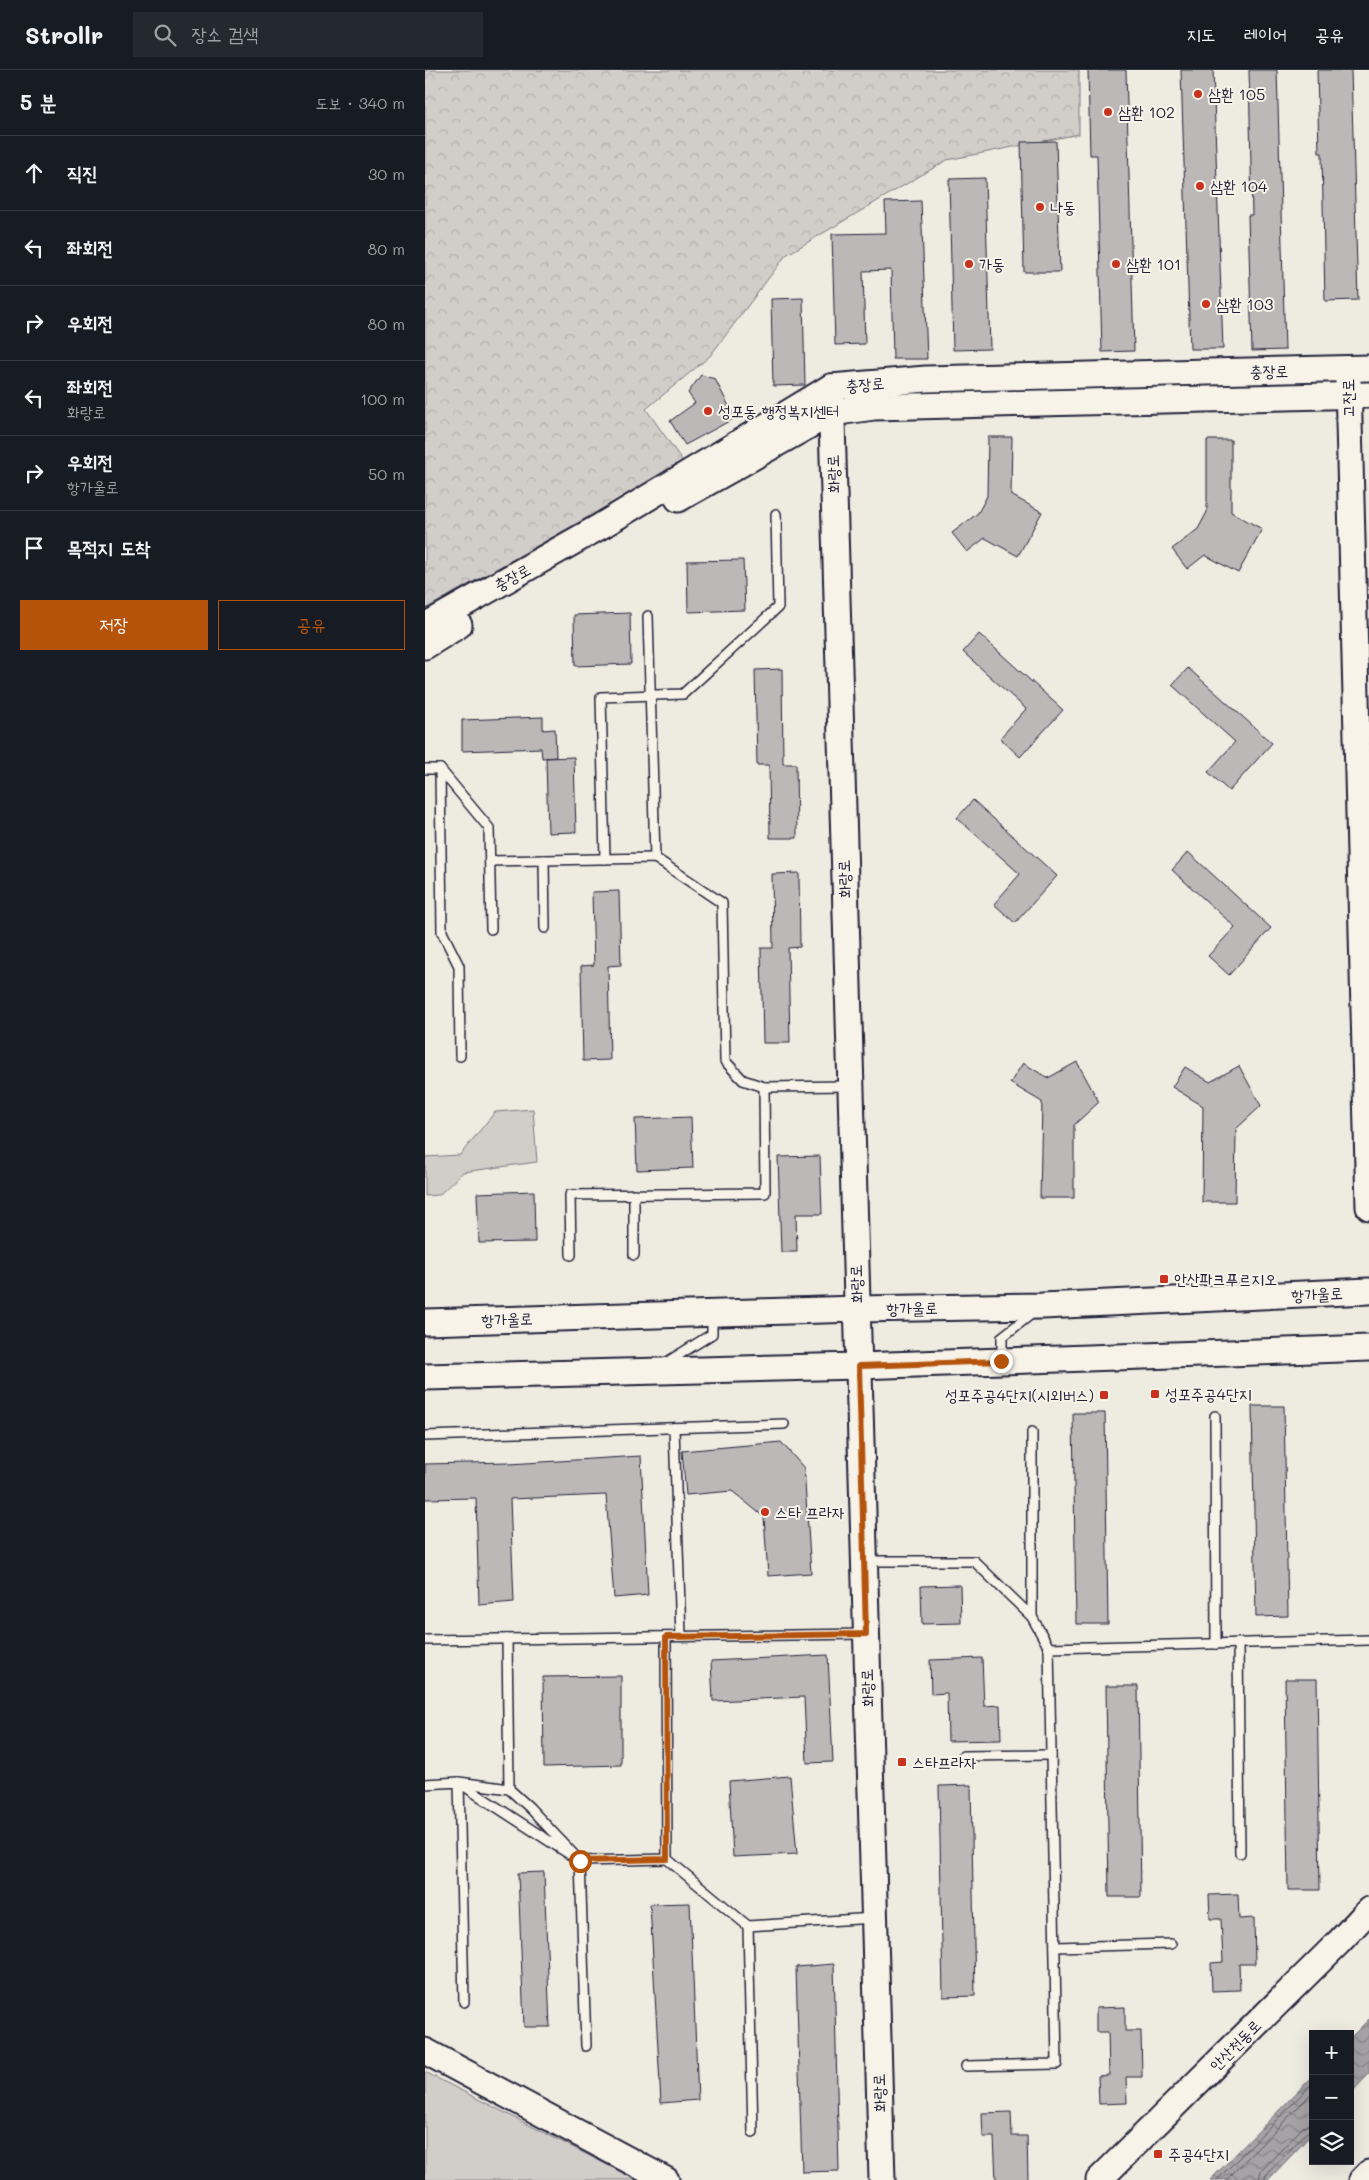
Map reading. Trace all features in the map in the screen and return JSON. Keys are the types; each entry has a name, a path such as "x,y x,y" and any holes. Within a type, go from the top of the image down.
{"street":[{"name":"충장로","path":"425,626 601,526 831,387 926,379 1358,368"},
{"name":"고잔로","path":"1358,368 1369,1207"},
{"name":"화랑로","path":"831,387 881,2180"},
{"name":"충장로","path":"425,646 606,538 831,413 874,407 1359,396"},
{"name":"항가울로","path":"425,1322 857,1309 1042,1306 1369,1291"},
{"path":"425,1377 859,1366 1369,1348"},
{"name":"안산천동로","path":"1099,2180 1369,1910"},
{"path":"425,2051 666,2180"},
{"path":"1362,2180 1369,2173"}],"lane":[{"path":"605,859 601,697 683,694 778,607 776,514"},
{"path":"648,616 655,858"},
{"path":"425,769 440,769"},
{"path":"440,769 489,828 491,929"},
{"path":"440,769 442,932 459,966 460,1056"},
{"path":"489,861 655,858 722,903 725,1061 743,1080 763,1087 850,1086"},
{"path":"544,860 545,928"},
{"path":"571,1255 570,1195 765,1193 763,1087"},
{"path":"633,1194 634,1254"},
{"path":"1001,1361 1002,1337 1042,1306"},
{"path":"651,1372 712,1334 713,1313"},
{"path":"1215,1416 1216,1644"},
{"path":"425,1436 784,1424"},
{"path":"674,1428 681,1636"},
{"path":"1032,1432 1032,1617"},
{"path":"864,1561 974,1561 1032,1617 1049,1648 1057,2064 966,2066"},
{"path":"425,1640 866,1634"},
{"path":"666,1637 667,1859"},
{"path":"507,1639 509,1789"},
{"path":"1049,1648 1369,1640"},
{"path":"1238,1644 1240,1853"},
{"path":"963,1756 1051,1755"},
{"path":"459,1782 580,1861 667,1859 748,1926 874,1918"},
{"path":"459,1782 464,2002"},
{"path":"425,1784 459,1782 509,1789 529,1806 580,1861 586,2046"},
{"path":"748,1926 753,2132"},
{"path":"1055,1948 1171,1944"}],"green space":[{"path":"425,70 1079,70 1079,134 947,160 786,255 710,356 646,409 684,463 425,609"},
{"path":"533,1109 537,1162 463,1172 439,1195 425,1196 425,1157 460,1155 495,1112"},
{"path":"425,2072 637,2180 425,2180"}],"water":[{"path":"1369,2019 1369,2074 1354,2090 1354,2075 1354,2034"},
{"path":"1309,2080 1309,2137 1268,2180 1210,2180"}],"building":[{"path":"1088,70 1126,70 1134,351 1102,352 1097,155 1090,155"},
{"path":"1181,70 1213,70 1223,349 1190,349"},
{"path":"1249,70 1277,70 1285,350 1252,351 1248,215 1252,215"},
{"path":"1317,70 1351,70 1358,300 1325,301 1322,153 1319,153"},
{"name":"나동","path":"1056,141 1060,272 1024,272 1021,142"},
{"name":"가동","path":"985,178 990,349 953,350 949,179"},
{"path":"921,201 927,359 893,359 891,270 863,271 865,344 835,345 832,234 886,233 885,202"},
{"path":"803,298 805,385 773,386 771,299"},
{"name":"성포동 행정복지센터","path":"701,375 715,379 735,418 685,445 670,421 695,403 688,393"},
{"path":"988,437 1012,437 1011,495 1042,512 1018,556 985,538 967,552 952,533 978,513 987,496"},
{"path":"1207,440 1231,440 1231,512 1262,529 1238,573 1205,555 1187,569 1172,549 1198,529 1207,512"},
{"path":"743,560 745,610 688,612 687,561"},
{"path":"630,613 631,664 575,666 574,615"},
{"path":"979,634 1063,710 1020,757 1000,738 1026,709 963,652"},
{"path":"1188,668 1272,743 1229,791 1208,772 1235,742 1172,685"},
{"path":"782,669 783,764 796,764 797,838 770,838 769,765 757,765 755,670"},
{"path":"543,717 543,730 555,729 556,757 542,758 541,748 462,751 462,720"},
{"path":"574,757 576,832 548,833 546,758"},
{"path":"973,800 1057,876 1015,923 994,904 1020,874 957,818"},
{"path":"1188,852 1271,928 1229,975 1208,956 1235,927 1172,870"},
{"path":"799,873 800,947 788,948 790,1043 763,1043 761,948 773,948 772,874"},
{"path":"619,891 621,965 608,966 610,1060 583,1061 581,966 594,965 592,892"},
{"path":"1077,1062 1099,1102 1074,1125 1074,1198 1040,1198 1042,1102 1010,1083 1023,1063 1048,1078"},
{"path":"1239,1066 1261,1106 1236,1129 1235,1202 1202,1202 1203,1106 1172,1087 1185,1067 1210,1082"},
{"path":"691,1117 693,1168 637,1170 635,1119"},
{"path":"820,1156 822,1214 796,1214 797,1252 781,1252 778,1157"},
{"path":"534,1191 535,1242 479,1243 477,1193"},
{"path":"1252,1406 1284,1406 1288,1616 1256,1617"},
{"path":"1073,1413 1105,1413 1108,1624 1076,1624"},
{"path":"781,1442 804,1468 811,1573 768,1576 764,1517 732,1491 686,1495 682,1451"},
{"path":"641,1456 648,1595 614,1598 606,1495 510,1499 514,1602 479,1605 476,1498 425,1499 425,1464 509,1462 509,1464"},
{"path":"960,1585 961,1623 922,1624 921,1586"},
{"path":"828,1655 833,1762 807,1763 804,1697 713,1701 711,1661"},
{"path":"982,1658 984,1706 1000,1705 1001,1740 948,1741 947,1693 931,1694 930,1660"},
{"path":"621,1676 621,1765 544,1767 543,1677"},
{"path":"1285,1679 1317,1679 1320,1890 1288,1890"},
{"path":"1106,1686 1138,1686 1141,1897 1109,1897"},
{"path":"790,1776 797,1854 733,1857 729,1781"},
{"path":"971,1785 975,1996 943,1997 939,1786"},
{"path":"544,1872 550,2027 524,2027 518,1873"},
{"path":"1238,1894 1239,1919 1254,1918 1255,1964 1239,1964 1240,1990 1212,1991 1211,1963 1223,1962 1221,1919 1210,1919 1209,1895"},
{"path":"690,1903 698,2100 661,2103 650,1904"},
{"path":"834,1964 839,2171 802,2172 796,1967"},
{"path":"1125,2007 1125,2031 1141,2031 1142,2077 1126,2077 1127,2103 1099,2104 1098,2076 1109,2075 1108,2032 1096,2032 1096,2008"},
{"path":"1011,2112 1012,2136 1027,2136 1028,2180 996,2180 994,2137 983,2137 982,2113"}],"place":[{"name":"삼환 105","path":"1198,94"},
{"name":"삼환 102","path":"1108,112"},
{"name":"삼환 104","path":"1200,186"},
{"name":"나동","path":"1040,207"},
{"name":"가동","path":"969,264"},
{"name":"삼환 101","path":"1116,264"},
{"name":"삼환 103","path":"1206,304"},
{"name":"성포동 행정복지센터","path":"708,411"},
{"name":"안산파크푸르지오","path":"1164,1279"},
{"name":"성포주공4단지","path":"1155,1394"},
{"name":"성포주공4단지(시외버스)","path":"1104,1395"},
{"name":"스타 프라자","path":"765,1512"},
{"name":"스타프라자","path":"902,1762"},
{"name":"주공4단지","path":"1158,2154"}],"route":[{"path":"580,1861 667,1859 666,1637 866,1634 859,1366 1001,1361"}]}
